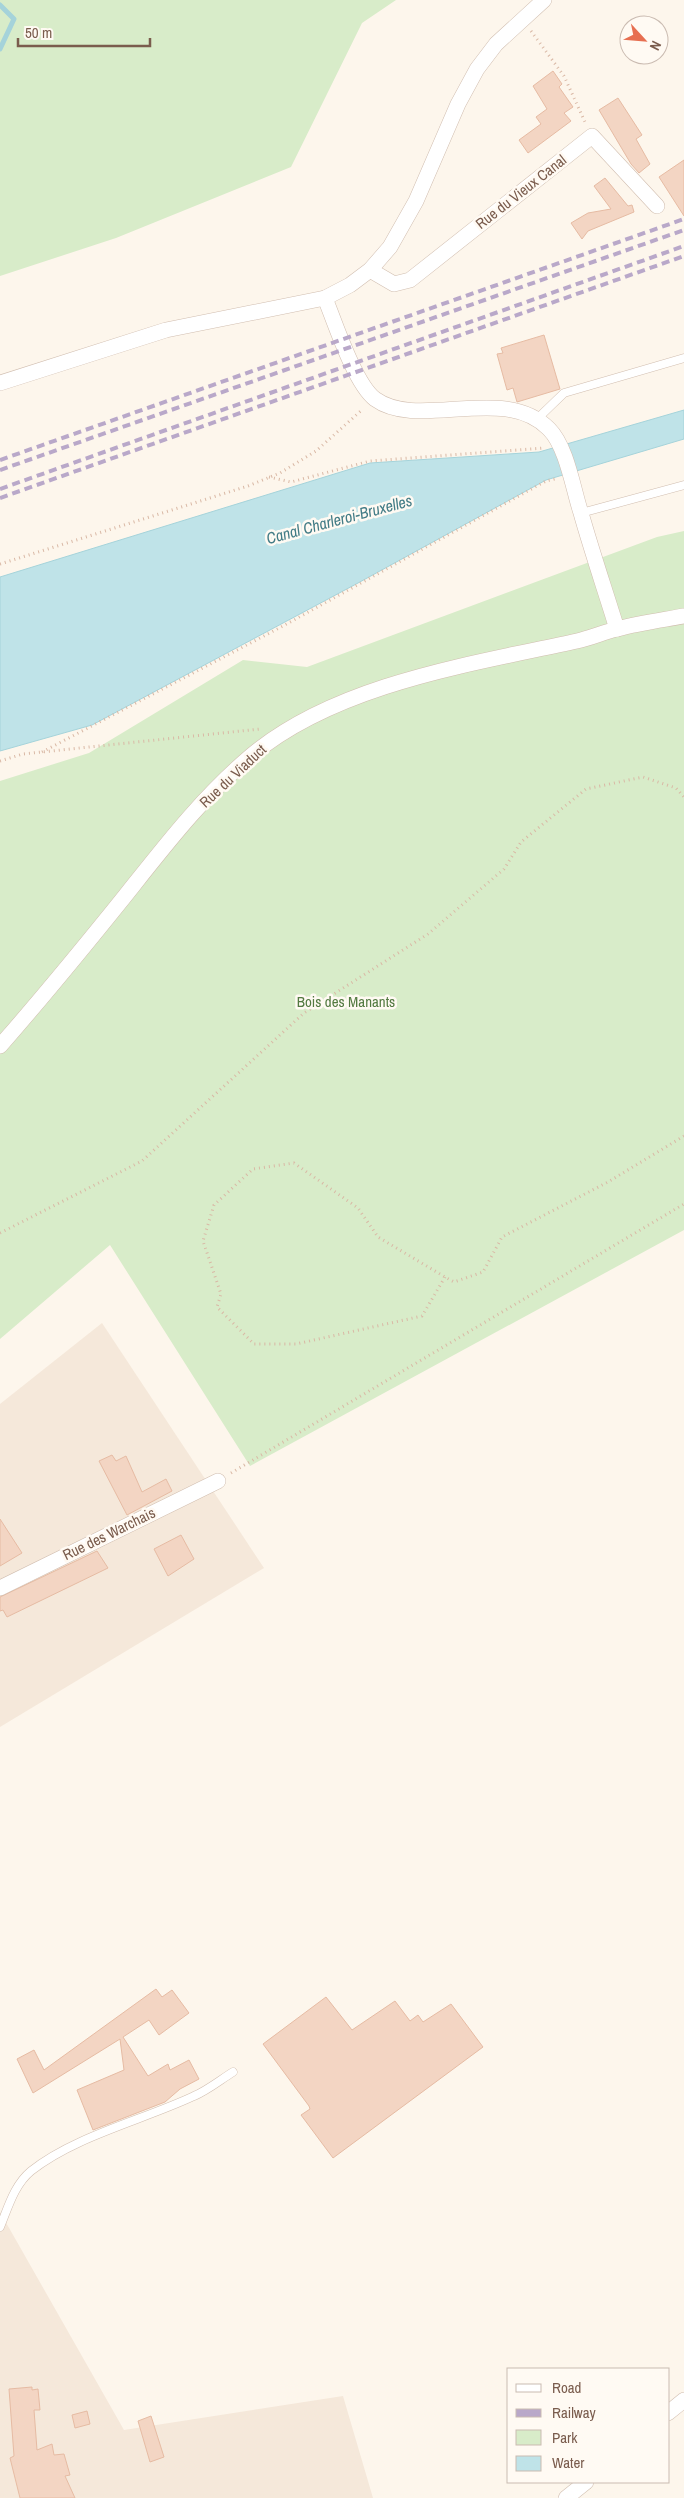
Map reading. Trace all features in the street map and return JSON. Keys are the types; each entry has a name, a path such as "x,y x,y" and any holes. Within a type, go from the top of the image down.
{"street":[{"path":"0,384 166,330 325,298 350,285 370,270 390,247 416,201 458,104 477,69 522,19 544,0"},
{"path":"592,136 657,206"},
{"name":"Rue du Vieux Canal","path":"370,270 394,284 410,280 592,136"},
{"path":"325,298 361,382 375,399 393,408 412,410 506,408 537,419 550,430 559,443 570,475 616,629"},
{"name":"Rue du Viaduct","path":"0,1046 54,985 171,838 220,785 253,754 295,725 384,688 461,666 579,641 616,629 684,616"},
{"name":"Rue des Warchais","path":"0,1588 218,1481"},
{"path":"669,2412 684,2400"},
{"path":"566,2498 585,2483"}],"lane":[{"path":"537,419 564,393 684,358"},
{"path":"580,513 684,485"},
{"path":"0,2227 12,2195 30,2172 51,2158 96,2136 196,2095 233,2072"}],"path":[{"path":"522,19 564,76 592,136"},
{"path":"0,564 248,486 270,477 316,451 375,399"},
{"path":"270,477 291,482 370,461 539,450"},
{"path":"42,752 283,626 546,481"},
{"path":"0,761 23,754 266,728"},
{"path":"0,1233 142,1161 304,1013 428,934 504,869 521,842 586,789 643,777 676,788 684,797"},
{"path":"445,1277 422,1316 296,1344 254,1344 217,1308 221,1294 203,1242 214,1205 253,1169 294,1163 358,1208 378,1237 454,1282 483,1272 502,1237 608,1182 684,1136"},
{"path":"218,1481 684,1204"}],"shaded area":[{"path":"102,1323 264,1568 0,1727 0,1404"},
{"path":"0,2212 124,2430 343,2396 373,2498 0,2498"}],"green space":[{"path":"0,0 396,0 362,23 291,167 116,238 0,276"},
{"name":"Bois des Manants","path":"684,531 684,1230 250,1466 110,1245 0,1339 0,781 89,753 243,660 307,667 657,537"}],"water":[{"name":"Canal Charleroi-Bruxelles","path":"684,410 684,439 546,480 92,725 0,751 0,577 370,463 539,452"}],"building":[{"path":"553,71 562,84 559,87 573,107 564,113 571,121 528,153 519,140 541,124 536,117 547,109 533,86"},
{"path":"618,98 642,135 636,139 650,164 639,173 631,164 599,110"},
{"path":"684,160 684,216 659,177"},
{"path":"605,178 628,206 632,205 634,212 588,231 582,239 571,223 588,213 611,209 594,186"},
{"path":"544,335 560,389 517,402 513,388 507,390 497,354 503,353 501,348"},
{"path":"112,1455 116,1461 126,1456 142,1492 166,1479 172,1491 127,1515 99,1461"},
{"path":"0,1519 22,1553 0,1566"},
{"path":"181,1535 194,1559 168,1576 154,1549"},
{"path":"97,1551 108,1568 7,1617 3,1610 0,1611 0,1597"},
{"path":"156,1989 162,1997 172,1990 189,2013 159,2035 149,2020 123,2037 148,2076 168,2064 170,2070 189,2060 199,2079 180,2089 165,2102 93,2130 77,2090 124,2070 120,2039 33,2093 17,2059 34,2050 44,2070"},
{"path":"326,1997 352,2030 395,2001 410,2021 418,2015 423,2022 451,2004 483,2047 333,2158 301,2115 310,2109 309,2106 263,2044"},
{"path":"32,2387 32,2390 38,2389 40,2410 34,2410 37,2450 52,2444 54,2455 64,2454 70,2475 65,2476 75,2498 20,2498 10,2458 14,2456 9,2389"},
{"path":"87,2411 90,2424 75,2428 72,2415"},
{"path":"151,2416 164,2457 150,2462 138,2421"}],"waterway":[{"path":"0,5 14,19 0,49"}],"railway":[{"path":"0,460 684,219"},
{"path":"0,470 684,230"},
{"path":"0,489 684,246"},
{"path":"0,498 684,256"}]}
